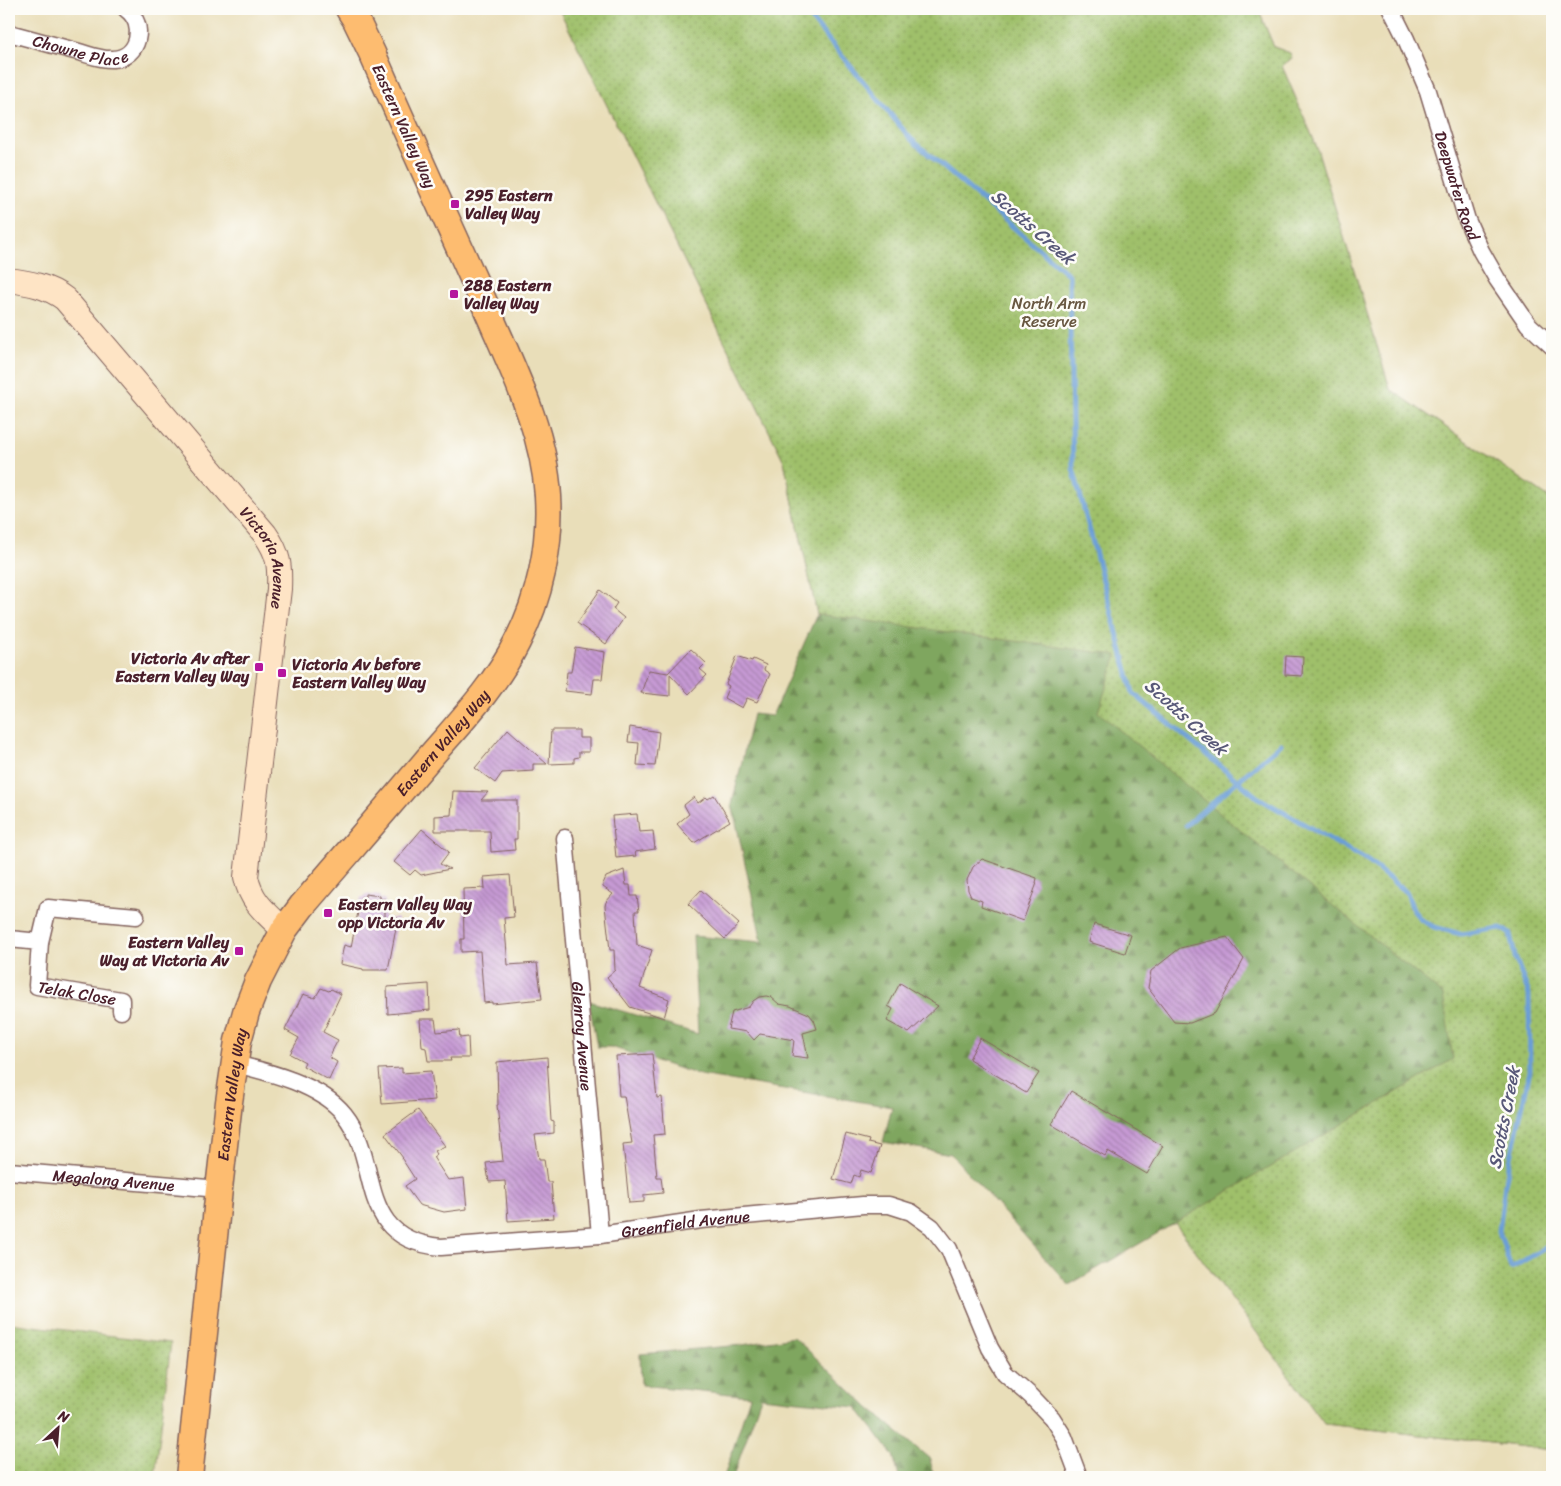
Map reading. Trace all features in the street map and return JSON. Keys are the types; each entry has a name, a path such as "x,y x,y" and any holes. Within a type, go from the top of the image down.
{"main road":[{"name":"Eastern Valley Way","path":"189,1477 219,1189 240,1030 248,1005 273,950 284,930 302,906 495,680 526,624 541,575 548,534 546,476 536,431 528,406 372,53 356,20 348,9"}],"street":[{"name":"Chowne Place","path":"9,33 101,58 120,59 128,54 138,37 137,20 126,9"},
{"name":"Deepwater Road","path":"1391,9 1428,91 1467,220 1481,251 1496,279 1528,324 1552,346"},
{"name":"Victoria Avenue","path":"9,280 46,287 65,299 274,546 278,558 279,589 246,877 249,891 256,902 284,930"},
{"name":"Glenroy Avenue","path":"564,838 600,1234"},
{"name":"Telak Close","path":"121,1011 122,1000 37,986 40,942 48,908 136,916"},
{"path":"9,938 40,942"},
{"name":"Greenfield Avenue","path":"235,1064 290,1079 324,1098 342,1112 352,1125 359,1141 374,1198 381,1213 393,1228 407,1239 424,1246 441,1247 600,1234 701,1220 864,1205 889,1205 911,1212 932,1227 949,1249 990,1348 1005,1373 1052,1418 1064,1437 1079,1477"},
{"name":"Megalong Avenue","path":"9,1171 219,1189"}],"green space":[{"name":"North Arm Reserve","path":"559,9 1258,9 1274,47 1290,53 1292,58 1282,66 1316,145 1390,389 1552,500 1552,1450 1325,1424 1175,1223 1069,1285 951,1154 883,1142 892,1107 700,1075 611,1047 597,1047 589,1001 698,1034 693,936 762,942 732,804 753,714 772,716 817,614 784,461"},
{"name":"North Arm Reserve","path":"559,9 1258,9 1274,47 1290,53 1292,58 1282,66 1316,145 1390,389 1552,500 1552,1450 1325,1424 1175,1223 1453,1059 1443,995 1098,712 1117,655 817,614 784,461"},
{"path":"9,1323 171,1343 155,1477 9,1477"},
{"path":"794,1337 869,1408 930,1459 934,1477 899,1477 893,1455 856,1407 761,1397 733,1477 724,1477 750,1396 641,1385 640,1354 742,1345"}],"building":[{"path":"600,590 617,603 613,609 624,618 606,644 577,623"},
{"path":"575,647 605,652 602,679 594,679 592,694 565,691 567,672 571,672"},
{"path":"691,649 706,663 700,669 707,675 689,694 670,674 670,696 641,693 649,670 668,673"},
{"path":"737,656 752,661 753,659 766,665 764,670 770,674 757,702 747,698 742,708 724,698 729,686 726,684"},
{"path":"1286,656 1303,657 1302,676 1285,675"},
{"path":"630,727 659,732 655,766 637,765 639,743 628,742"},
{"path":"508,729 547,764 533,764 533,771 502,773 495,783 475,768"},
{"path":"551,730 579,730 579,738 589,738 589,752 579,752 579,757 574,758 574,763 549,764"},
{"path":"453,791 488,792 481,800 517,800 517,839 514,839 515,850 491,852 490,831 435,831 435,816 451,815"},
{"path":"714,795 730,821 694,843 677,824 689,814 684,805 694,797 698,803 706,797 708,799"},
{"path":"637,814 639,832 653,831 655,849 635,852 636,856 616,858 612,816"},
{"path":"422,829 449,852 440,864 450,869 421,875 415,870 410,875 394,862"},
{"path":"982,859 1037,878 1037,883 1023,921 981,906 982,901 971,897 967,880 973,867"},
{"path":"624,870 626,885 630,885 631,896 637,896 639,911 635,911 637,945 652,950 640,988 669,999 664,1018 630,1007 607,977 615,970 614,950 610,950 605,906 613,894 603,887 603,884 606,877"},
{"path":"510,875 514,917 504,918 508,965 537,963 542,999 492,1004 492,1002 484,1003 480,951 461,952 461,939 464,939 463,889 485,888 484,877"},
{"path":"701,890 739,924 725,939 688,904"},
{"path":"365,894 380,896 380,899 385,899 385,919 398,918 388,970 363,970 340,964 344,945 351,947 361,897 365,897"},
{"path":"1094,924 1131,935 1125,953 1089,942"},
{"path":"1227,937 1244,959 1215,1013 1190,1023 1174,1022 1148,988 1151,971 1180,948"},
{"path":"900,983 938,1006 909,1033 887,1021 893,1009 888,1006"},
{"path":"429,984 430,1010 388,1014 387,987"},
{"path":"321,988 329,991 331,989 341,994 323,1032 338,1040 329,1057 337,1062 329,1080 303,1066 305,1062 290,1054 299,1038 285,1030 303,994 315,998"},
{"path":"759,997 771,997 779,1004 790,1006 809,1014 814,1020 817,1029 803,1033 808,1058 792,1056 794,1040 760,1034 754,1040 747,1032 728,1029 732,1012 749,1007"},
{"path":"420,1019 435,1019 437,1032 459,1030 460,1038 468,1037 469,1058 450,1058 451,1061 428,1061 426,1048 422,1047"},
{"path":"980,1038 1039,1073 1026,1093 969,1059"},
{"path":"652,1054 657,1098 662,1097 665,1134 653,1135 657,1177 661,1177 663,1193 644,1195 644,1202 629,1203 623,1144 632,1143 624,1096 619,1096 616,1056"},
{"path":"547,1057 551,1121 554,1122 554,1133 535,1135 539,1159 544,1159 547,1182 551,1182 554,1218 508,1221 505,1181 489,1182 486,1163 503,1161 497,1105 497,1062"},
{"path":"402,1068 402,1073 431,1071 435,1100 382,1104 379,1069"},
{"path":"1071,1091 1163,1146 1147,1174 1108,1151 1105,1156 1051,1124"},
{"path":"418,1110 445,1146 435,1151 437,1154 433,1157 448,1180 464,1178 467,1209 444,1212 419,1205 405,1186 415,1179 403,1158 385,1134"},
{"path":"846,1134 869,1140 868,1143 880,1146 871,1173 861,1170 859,1177 854,1175 851,1184 833,1179"}],"waterway":[{"name":"Scotts Creek","path":"803,9 911,139 1069,275 1073,468 1133,693 1257,797 1369,862 1407,893 1413,910 1421,920 1434,927 1461,934 1501,928 1510,934 1515,957 1529,994 1530,1071 1505,1184 1499,1231 1511,1268 1552,1244"},
{"path":"1186,825 1281,744"}],"place":[{"name":"295 Eastern Valley Way","path":"455,204"},
{"name":"288 Eastern Valley Way","path":"454,294"},
{"name":"Victoria Av after Eastern Valley Way","path":"259,667"},
{"name":"Victoria Av before Eastern Valley Way","path":"282,673"},
{"name":"Eastern Valley Way opp Victoria Av","path":"328,913"},
{"name":"Eastern Valley Way at Victoria Av","path":"239,951"}]}
